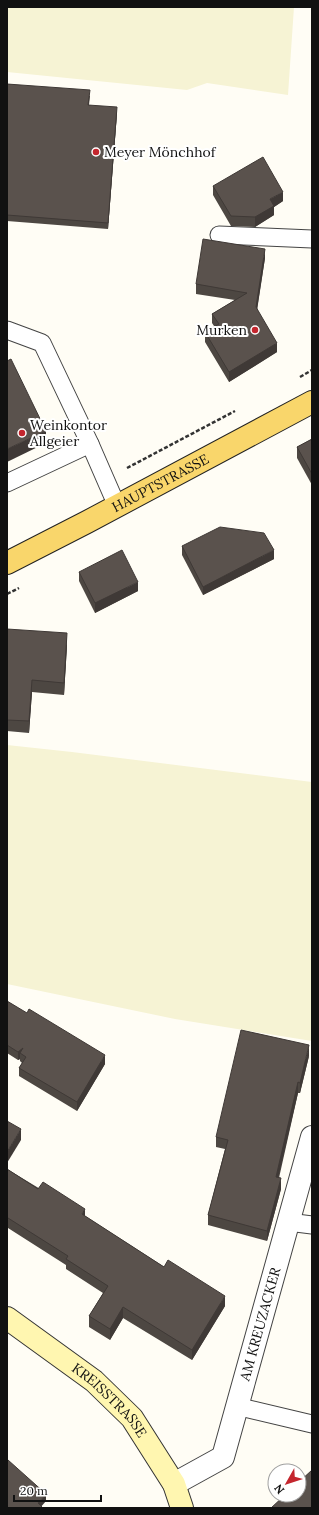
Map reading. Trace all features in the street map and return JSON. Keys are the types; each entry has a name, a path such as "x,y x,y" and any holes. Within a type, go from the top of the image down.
{"main road":[{"name":"HAUPTSTRASSE","path":"7,563 312,402"}],"street":[{"name":"AM KREUZACKER","path":"174,1484 223,1457 312,1137"},
{"name":"KREISSTRASSE","path":"7,1318 94,1381 132,1418 174,1484 182,1508"}],"lane":[{"path":"219,235 312,239"},
{"path":"7,330 42,343 90,444 117,506"},
{"path":"7,483 90,444"},
{"path":"288,1222 312,1225"},
{"path":"236,1406 312,1424"}],"shaded area":[{"path":"7,7 294,7 288,95 207,83 187,90 7,72"},
{"path":"7,745 312,782 312,1041 175,1019 7,984"}],"building":[{"path":"7,84 90,90 88,105 117,107 108,223 7,215"},
{"path":"263,157 283,192 270,199 274,206 255,217 231,216 213,186"},
{"path":"203,239 265,249 256,307 277,343 229,372 205,332 219,324 212,314 247,293 196,284"},
{"path":"11,359 46,431 7,449 7,361"},
{"path":"312,439 312,474 297,447"},
{"path":"220,527 264,533 274,550 203,587 182,546"},
{"path":"122,550 138,582 95,603 79,572"},
{"path":"7,629 67,633 64,683 32,680 29,721 7,720"},
{"path":"7,1001 27,1013 29,1009 105,1055 77,1102 19,1068 26,1057 20,1053 23,1048 18,1052 7,1045"},
{"path":"241,1030 309,1045 300,1083 298,1082 276,1177 281,1178 267,1231 208,1215 228,1140 216,1137"},
{"path":"7,1121 21,1129 7,1152"},
{"path":"7,1169 38,1189 43,1182 85,1209 82,1214 164,1267 168,1260 225,1296 192,1350 123,1307 110,1329 89,1316 108,1286 66,1259 68,1256 8,1218 7,1219"},
{"path":"8,1460 46,1494 38,1503 43,1508 7,1508"},
{"path":"312,1470 312,1508 271,1508 276,1503 307,1503 307,1475"}],"place":[{"name":"Meyer Mönchhof","path":"96,152"},
{"name":"Murken","path":"255,330"},
{"name":"Weinkontor Allgeier","path":"22,433"}]}
